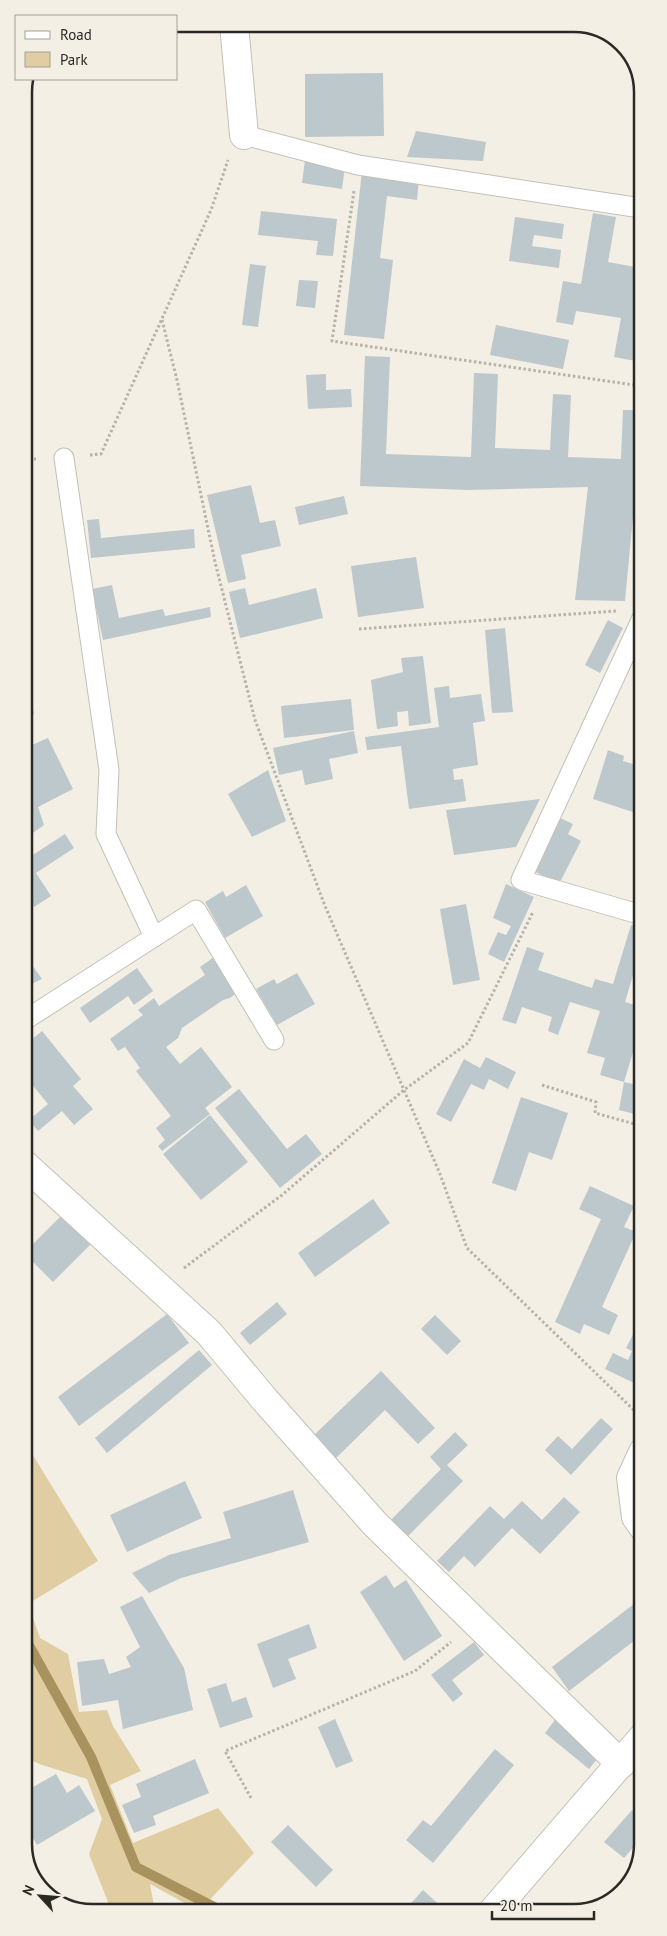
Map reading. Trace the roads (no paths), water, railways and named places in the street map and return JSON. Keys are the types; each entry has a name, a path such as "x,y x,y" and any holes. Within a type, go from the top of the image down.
{"street":[{"path":"235,32 244,136"},
{"path":"32,1171 160,1286 209,1333 264,1400 376,1524 621,1764"},
{"path":"634,1472 631,1478 634,1501"},
{"path":"499,1904 634,1748"}],"lane":[{"path":"244,136 358,165 634,207"},
{"path":"64,458 109,770 106,834 154,937"},
{"path":"634,635 521,880 634,913"},
{"path":"32,1015 196,910 274,1040"}],"waterway":[{"path":"32,1651 91,1757 136,1867 207,1903"}]}
